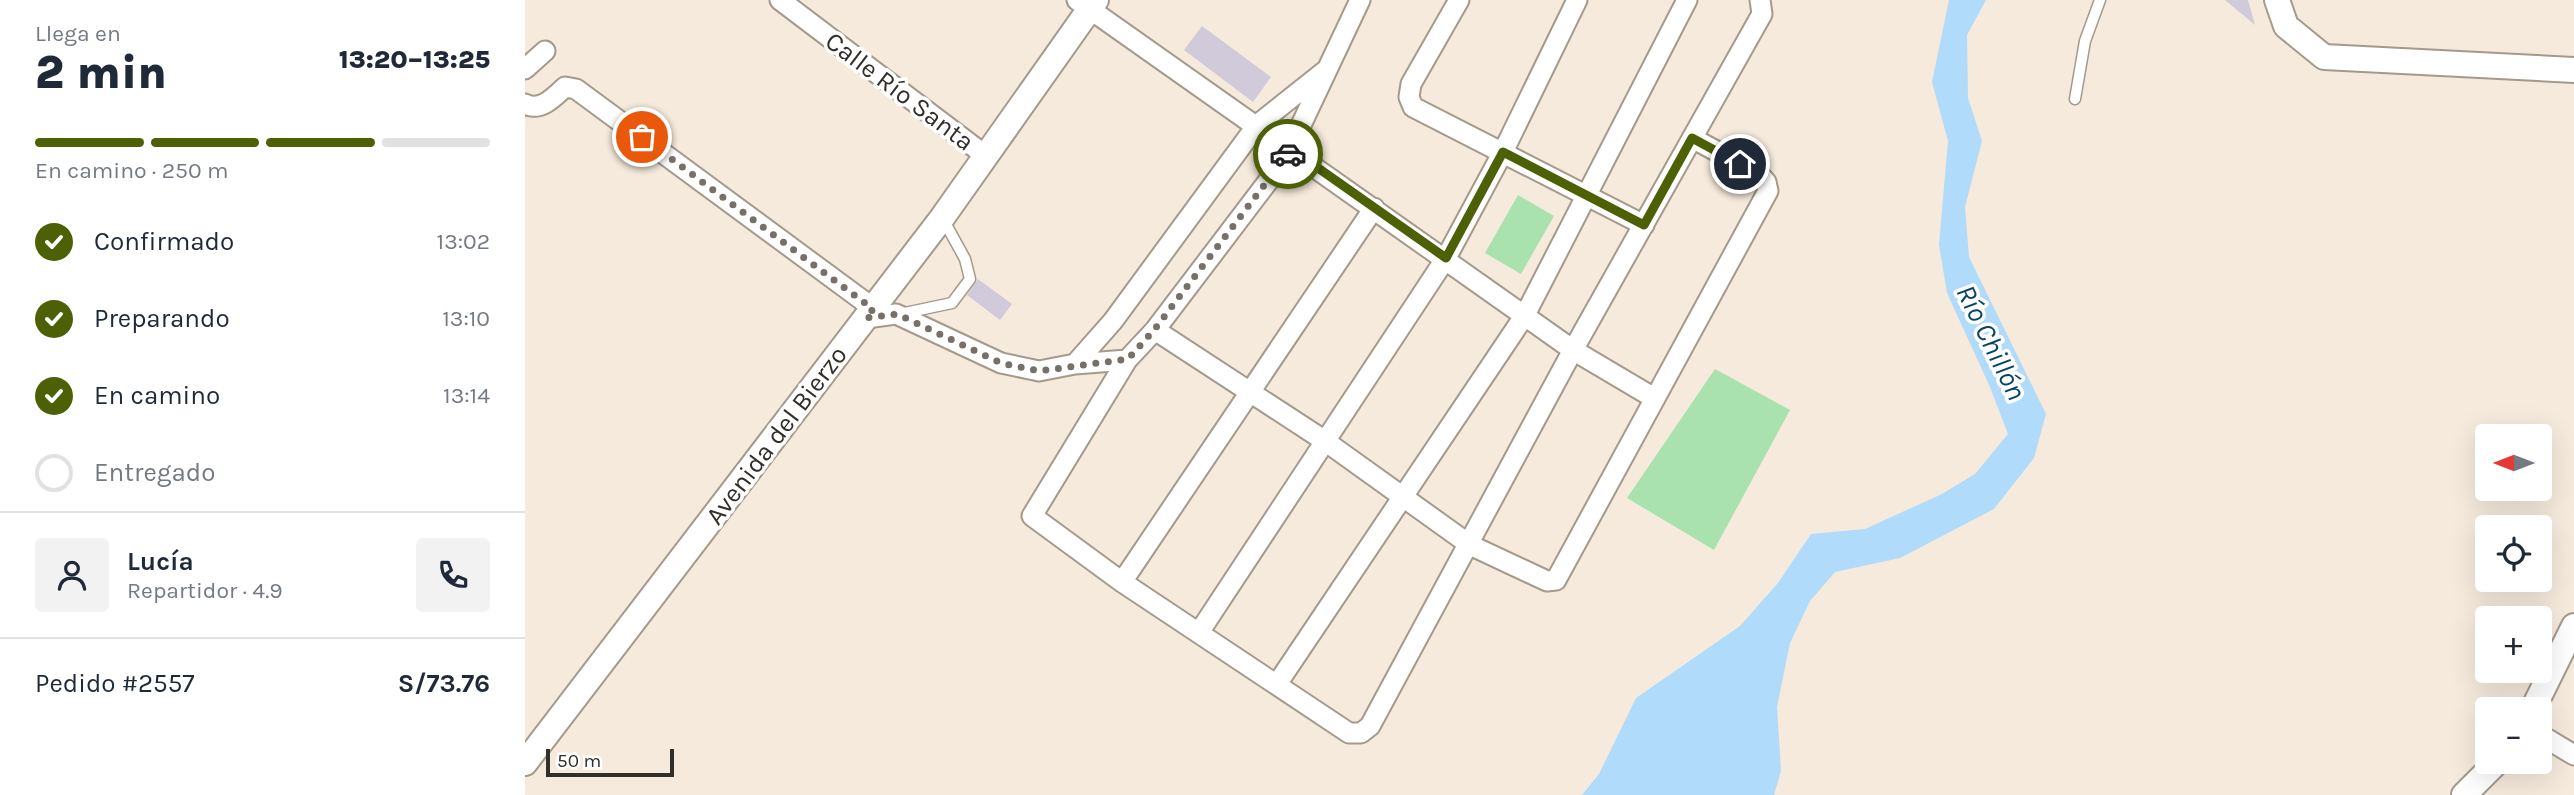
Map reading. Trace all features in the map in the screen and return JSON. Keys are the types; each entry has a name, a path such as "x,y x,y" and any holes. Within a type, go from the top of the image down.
{"street":[{"name":"Calle Río Santa","path":"780,0 986,156"},
{"path":"1360,0 1291,149 1154,330 1128,359 1032,516 1122,582 1200,631 1349,733 1361,733 1370,726 1573,349 1762,14 1760,0"},
{"path":"1459,0 1411,84 1409,97 1413,107 1644,225"},
{"path":"1200,631 1446,258 1503,152 1577,0"},
{"path":"1277,684 1525,315 1687,0"},
{"path":"2277,0 2286,26 2323,57 2574,70"},
{"name":"Avenida del Bierzo","path":"525,763 878,314 1087,3"},
{"path":"1087,3 1573,349 1654,398"},
{"path":"525,69 545,51"},
{"path":"1075,364 1113,321 1257,125 1327,69"},
{"path":"525,104 531,107 545,104 565,87 576,89 878,314 1001,363 1039,371 1075,364 1128,359"},
{"path":"1154,330 1325,441 1469,545 1547,581 1556,580 1768,191 1766,182 1759,174 1692,138"},
{"path":"1122,582 1374,208"},
{"path":"2539,697 2574,626"},
{"path":"2552,742 2574,755"},
{"path":"2464,795 2485,774"}],"lane":[{"path":"2075,99 2085,41 2100,0"},
{"path":"878,314 952,303 970,279 965,259 942,218"}],"green space":[{"path":"1518,195 1554,216 1521,274 1485,253"},
{"path":"1715,369 1790,410 1714,550 1627,498"}],"water":[{"name":"Río Chillón","path":"1949,0 1986,0 1967,35 1968,98 1982,141 1965,207 1969,257 2046,414 2034,458 1994,509 1900,558 1835,572 1810,601 1790,643 1777,707 1781,771 1774,795 1582,795 1599,774 1636,698 1740,626 1778,583 1811,534 1865,529 1942,494 1975,474 2008,434 1990,387 1947,293 1939,245 1948,141 1932,82"}],"building":[{"path":"2225,0 2248,0 2255,25"},
{"path":"1202,26 1271,77 1253,102 1184,50"},
{"path":"978,279 1012,304 1000,320 967,295"}],"way so far":[{"path":"642,137 873,309 866,318 897,314 1001,363 1039,371 1075,364 1128,359 1154,330 1288,154"}],"route":[{"path":"1288,154 1291,149 1446,258 1503,152 1644,225 1692,138 1740,164"}]}
